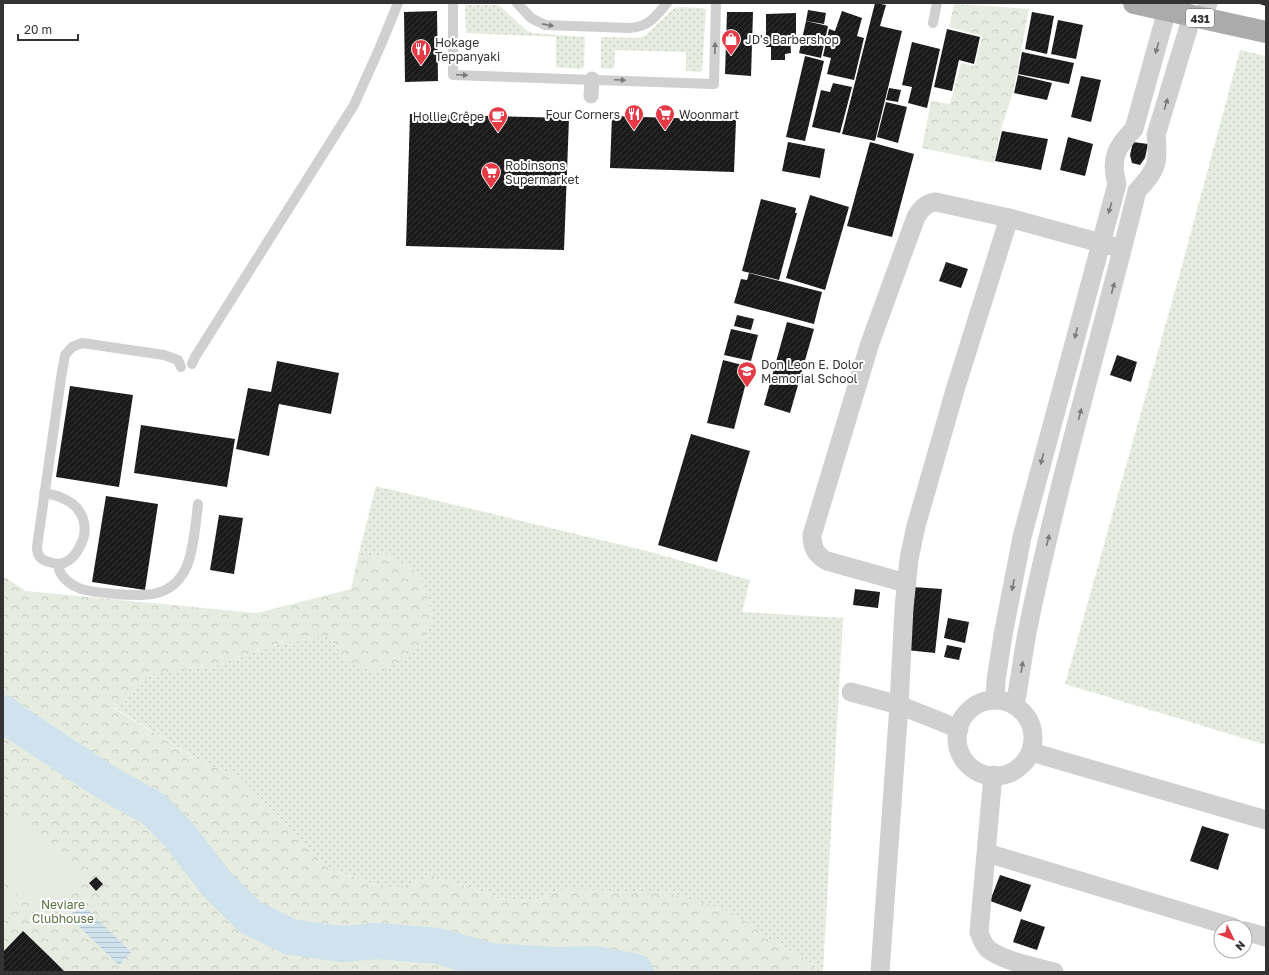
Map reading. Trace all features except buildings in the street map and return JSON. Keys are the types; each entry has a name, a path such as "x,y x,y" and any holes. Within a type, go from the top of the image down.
{"main road":[{"name":"431","path":"1134,3 1167,10 1201,12 1266,32"}],"street":[{"path":"995,700 996,680 1022,537 1117,184 1113,170 1115,157 1122,141 1134,129 1167,10"},
{"path":"1015,705 1028,629 1047,545 1137,191 1148,180 1155,169 1158,154 1156,135 1201,12"},
{"path":"591,96 592,79"},
{"path":"1134,129 1156,135"},
{"path":"1117,184 1137,191"},
{"path":"906,583 827,561 817,554 814,549 812,535 870,343 916,217 920,210 926,205 936,202 1009,218 1123,249"},
{"path":"880,972 899,705 904,608 912,542 955,390 1009,218"},
{"path":"851,692 899,705 959,730"},
{"path":"985,701 1006,701 1015,705 1024,712 1031,726 1033,742 1031,752 1026,760 1016,769 1002,775 982,773 973,768 965,760 960,751 958,740 962,720 968,712 985,701"},
{"path":"1031,752 1266,820"},
{"path":"993,775 979,932 981,939 988,948 1000,956 1054,972"},
{"path":"987,853 1213,921"},
{"path":"1253,933 1266,937"}],"lane":[{"path":"192,364 354,105 398,3"},
{"path":"453,3 453,75 714,84 716,3"},
{"path":"517,3 531,18 545,25 630,28 637,28 647,24 667,3"},
{"path":"933,23 936,3"},
{"path":"44,493 57,496 70,502 85,521 84,539 76,554 64,563 58,564 43,560 37,553 44,493 61,378 65,355 72,347 82,343 164,355 178,360 181,367"},
{"path":"58,564 58,571 61,575 74,586 81,589 140,596 158,593 173,585 185,571 190,555 198,504"}],"green space":[{"path":"954,4 1029,9 1013,92 1001,129 994,163 922,148 931,101 950,104 961,63 975,66 982,36 949,27"},
{"path":"465,5 497,5 527,31 532,33 585,37 584,67 581,69 556,67 556,37 466,33"},
{"path":"679,7 703,8 706,10 702,70 700,72 686,71 686,52 615,50 614,68 601,68 601,37 639,38 645,36 673,9"},
{"path":"1240,50 1266,56 1266,745 1065,684 1180,273"},
{"path":"376,486 643,550 750,580 742,612 843,618 823,972 819,972 813,964 772,940 566,889 531,901 498,898 484,892 432,877 400,887 385,888 328,868 239,776 207,765 113,707 146,675 219,665 280,643 327,636 349,662 391,554 358,557"},
{"name":"Neviare Clubhouse","path":"391,554 420,575 433,617 422,646 379,673 349,662 327,636 280,643 219,665 146,675 113,708 207,765 239,776 328,868 385,888 400,887 432,876 484,892 498,898 531,901 566,889 668,893 730,911 772,940 813,964 819,972 3,972 3,576 26,591 257,613 351,589 358,557"},
{"path":"20,814 83,876 45,914 3,873 3,832"},
{"path":"9,887 23,901 3,922 3,893"}],"water":[{"path":"82,904 131,952 119,965 69,917"}],"waterway":[{"path":"3,713 107,783 154,809 180,836 216,883 250,917 291,937 342,944 378,941 438,946 491,961 554,965 595,964 636,972"}],"place":[{"name":"JD's Barbershop","path":"731,56"},
{"name":"Hokage Teppanyaki","path":"421,66"},
{"name":"Four Corners","path":"634,131"},
{"name":"Woonmart","path":"665,131"},
{"name":"Hollie Crêpe","path":"498,133"},
{"name":"Robinsons Supermarket","path":"491,189"},
{"name":"Don Leon E. Dolor Memorial School","path":"747,388"}]}
